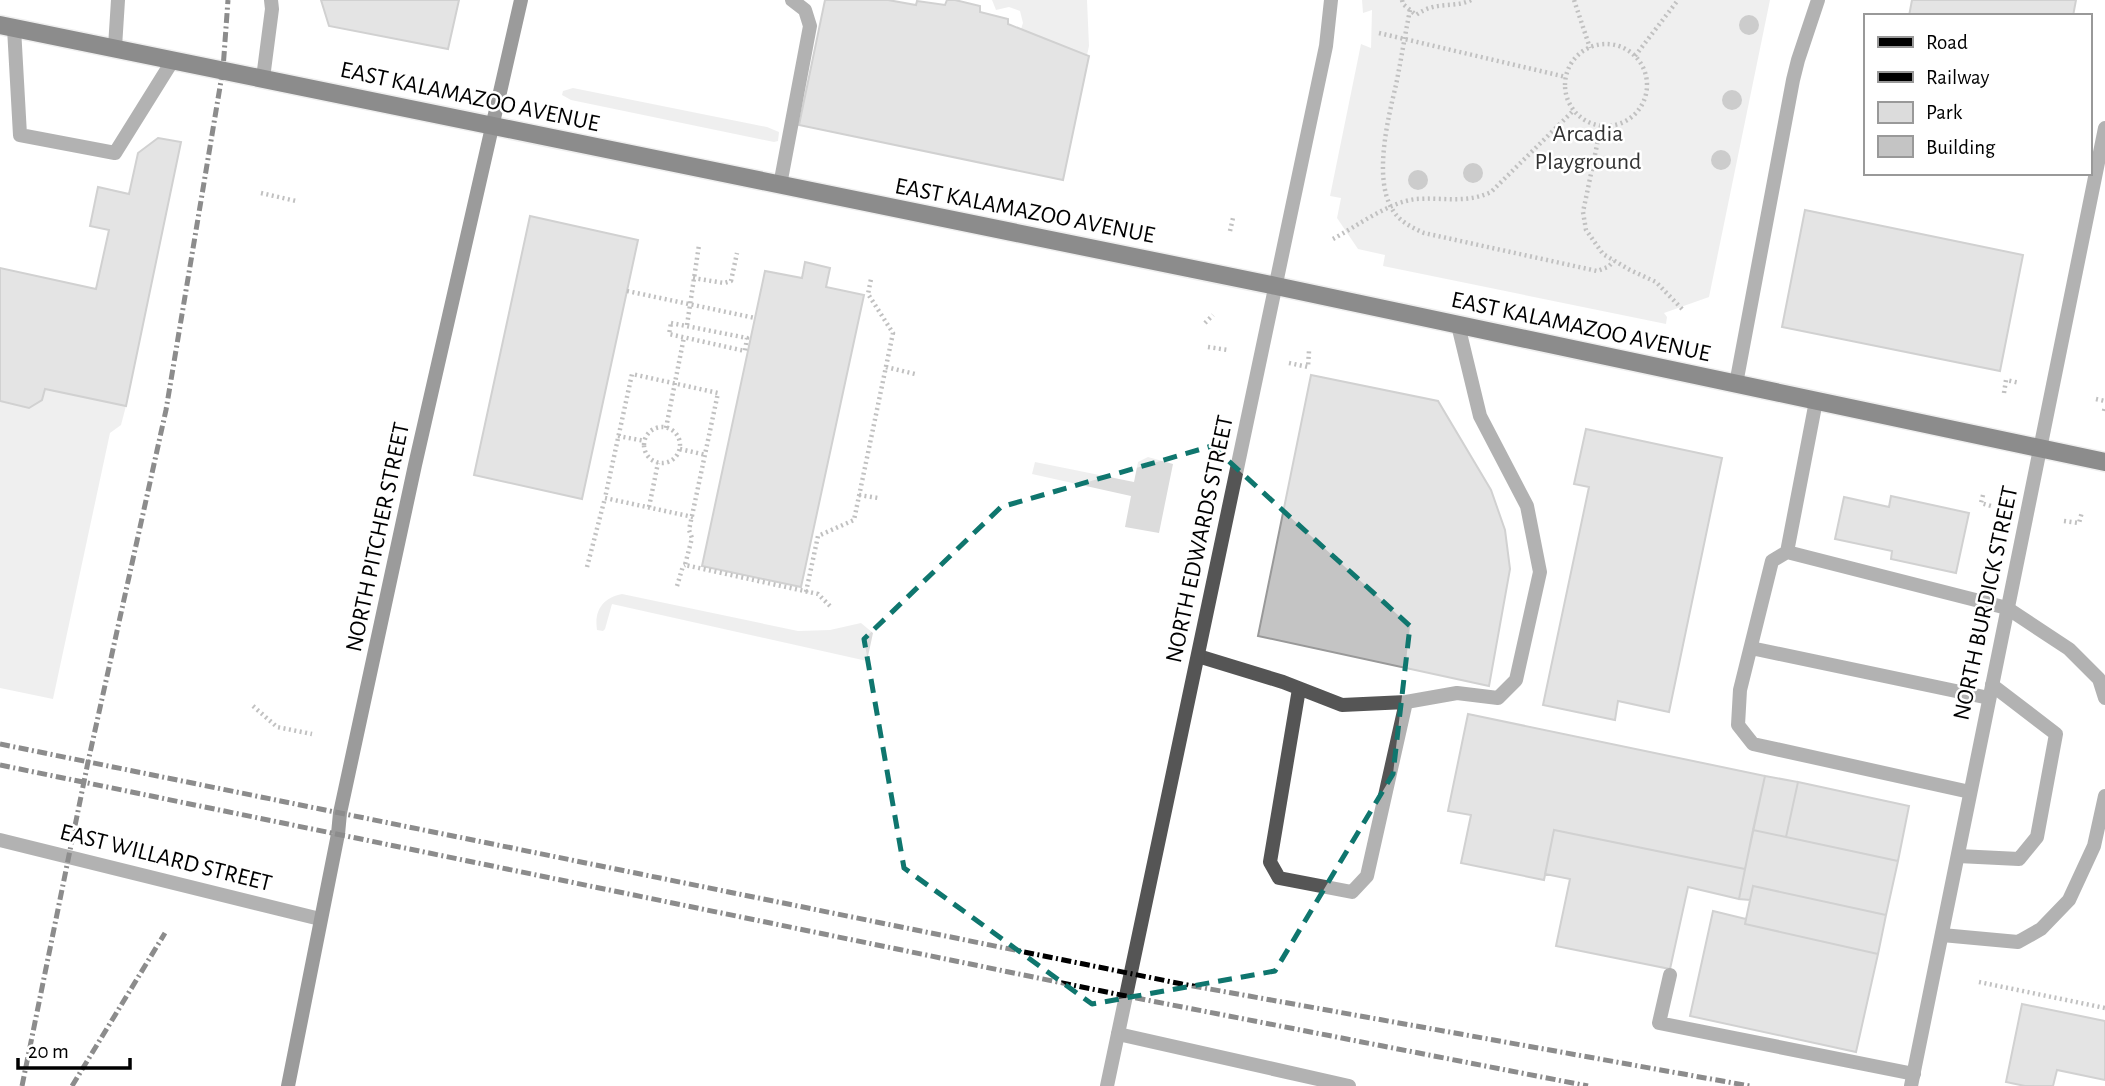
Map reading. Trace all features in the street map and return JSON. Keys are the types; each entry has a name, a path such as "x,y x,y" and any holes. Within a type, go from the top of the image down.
{"main road":[{"name":"EAST KALAMAZOO AVENUE","path":"7,27 1276,286 2105,462"}],"street":[{"path":"115,47 118,0"},
{"path":"263,78 271,0"},
{"name":"NORTH PITCHER STREET","path":"288,1086 340,813 522,0"},
{"path":"780,185 810,26 805,10 792,0"},
{"name":"NORTH EDWARDS STREET","path":"1107,1086 1326,46 1331,0"},
{"path":"1735,384 1793,80 1818,0"},
{"path":"7,27 20,135 115,153 173,60"},
{"name":"NORTH BURDICK STREET","path":"1912,1080 2105,128"},
{"path":"1198,656 1342,705 1406,702 1457,693 1498,698 1516,680 1540,572 1527,506 1480,416 1458,325"},
{"path":"1787,552 1816,401"},
{"path":"1970,792 1754,744 1738,724 1740,690 1772,561 1787,552 2007,608 2069,649 2099,679 2105,698"},
{"path":"1751,648 1990,692 2056,734 2037,836 2019,859 1958,856"},
{"path":"1299,689 1270,862 1279,878 1352,892 1367,876 1406,702"},
{"path":"1942,935 2018,943 2040,929 2069,900 2094,846 2105,796"},
{"name":"EAST WILLARD STREET","path":"0,841 320,919"},
{"path":"1670,975 1659,1023 1912,1080"},
{"path":"1118,1034 1349,1086"}],"path":[{"path":"1402,0 1416,15 1426,6 1467,3 1471,0"},
{"path":"1574,0 1590,48"},
{"path":"1635,55 1678,0"},
{"path":"1410,10 1384,151 1386,194 1391,208 1407,226 1424,233 1597,271 1608,267 1614,261"},
{"path":"1379,33 1566,77"},
{"path":"1598,44 1624,48 1635,55 1643,66 1647,79 1643,105 1624,123 1601,126 1584,120 1573,111 1566,99 1564,85 1567,71 1574,59 1590,48 1598,44"},
{"path":"1333,239 1391,208 1414,200 1479,198 1491,192 1573,111"},
{"path":"1601,126 1583,212 1586,230 1603,254 1656,282 1684,311"},
{"path":"261,193 296,201"},
{"path":"1230,231 1233,218"},
{"path":"687,325 699,245"},
{"path":"693,278 724,283 731,281 737,253"},
{"path":"806,592 818,536 854,520 893,333 868,295 872,279"},
{"path":"627,291 755,318"},
{"path":"1205,323 1213,315"},
{"path":"671,323 687,325 747,338 745,351 669,334 671,323"},
{"path":"666,428 684,337"},
{"path":"1208,346 1228,350"},
{"path":"1289,363 1308,367 1309,351"},
{"path":"886,367 915,374"},
{"path":"587,567 632,374 675,383 718,393 689,530 692,538 677,586"},
{"path":"2004,393 2006,380 2020,383"},
{"path":"2096,400 2105,401"},
{"path":"666,428 672,429 680,438 680,449 674,459 664,464 648,457 645,441 654,429 666,428"},
{"path":"618,436 645,441"},
{"path":"680,449 706,455"},
{"path":"649,507 658,463"},
{"path":"859,495 878,498"},
{"path":"1983,495 1981,503 1990,506"},
{"path":"605,498 693,517"},
{"path":"2064,521 2079,523 2082,513"},
{"path":"685,565 818,594 832,608"},
{"path":"253,706 277,727 312,734"},
{"path":"1979,982 2105,1008"}],"highlighted area":[{"path":"1212,446 1410,626 1393,774 1275,971 1092,1004 904,868 864,639 1001,507"}],"green space":[{"path":"992,0 1087,0 1087,55 1021,29 1023,23 1020,11 1009,7 996,10"},
{"name":"Arcadia Playground","path":"1362,0 1770,0 1709,297 1664,313 1667,317 1666,324 1383,266 1385,255 1358,249 1337,218 1341,198 1330,196 1361,44 1371,48 1372,10 1363,13"},
{"path":"573,88 767,127 779,132 778,141 571,100 562,95 563,91"},
{"path":"45,389 126,406 121,425 110,433 53,699 0,688 0,401 29,408 42,400"},
{"path":"1148,457 1173,464 1159,533 1125,527 1131,496 1032,474 1035,462 1134,482 1138,462"},
{"path":"622,594 798,631 830,630 861,623 873,633 867,661 612,604 605,629 597,630 597,617 601,606 610,598"}],"building":[{"path":"321,0 459,0 448,49 329,26"},
{"path":"825,0 888,0 916,5 917,1 945,5 947,0 955,0 980,6 980,12 1008,19 1008,24 1089,56 1063,180 799,125"},
{"path":"1912,0 2076,0 2073,14 1909,14"},
{"path":"158,138 181,142 126,406 45,389 42,400 29,408 0,401 0,268 96,289 109,230 90,226 98,187 129,194 138,153"},
{"path":"1805,210 2023,255 2000,371 1782,327"},
{"path":"530,216 638,240 582,499 474,475"},
{"path":"805,262 830,268 826,287 864,295 801,587 702,566 765,271 802,278"},
{"path":"1311,375 1438,401 1491,490 1505,530 1510,569 1489,686 1258,636"},
{"path":"1586,429 1722,458 1669,712 1618,701 1615,720 1543,705 1589,487 1574,484"},
{"path":"1891,496 1969,513 1956,573 1891,559 1892,551 1835,539 1844,497 1889,507"},
{"path":"1468,714 1765,776 1745,869 1554,830 1544,880 1461,863 1471,815 1448,811"},
{"path":"1765,776 1798,782 1786,837 1753,830"},
{"path":"1798,782 1909,806 1898,861 1786,837"},
{"path":"1554,830 1745,869 1739,899 1688,887 1670,969 1556,946 1570,879 1545,874"},
{"path":"1753,830 1898,861 1886,915 1753,886 1750,900 1739,899"},
{"path":"1753,886 1886,915 1878,954 1745,924"},
{"path":"1713,911 1746,919 1745,924 1878,954 1856,1052 1690,1016"},
{"path":"2022,1004 2105,1021 2105,1080 2057,1070 2053,1086 2025,1086 2006,1082"}],"railway":[{"path":"22,1086 88,762 166,410 223,69 228,0"},
{"path":"0,744 1182,984 1750,1086"},
{"path":"0,765 1126,996 1588,1086"},
{"path":"72,1086 165,933"}]}
